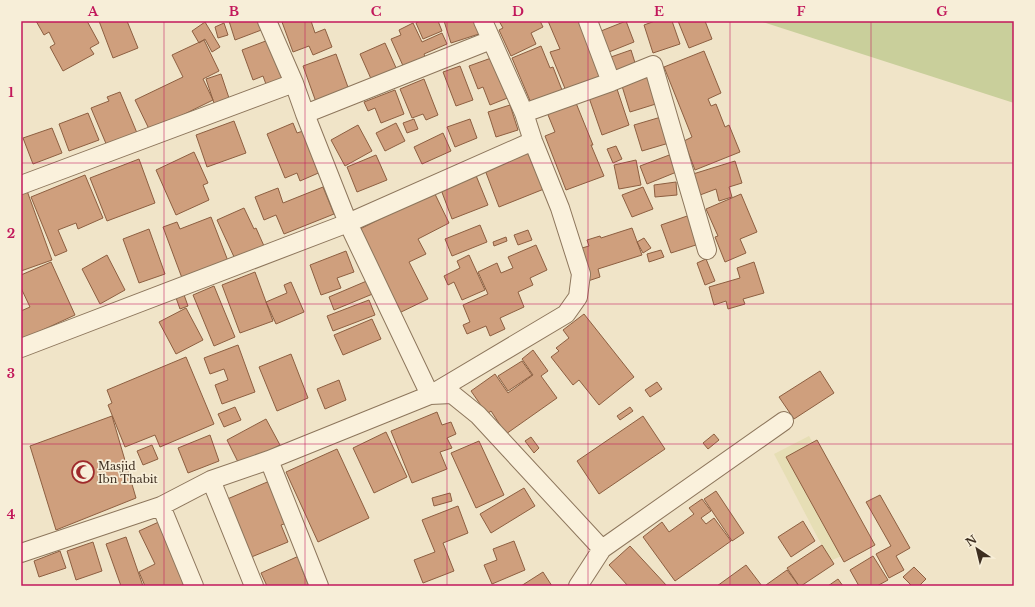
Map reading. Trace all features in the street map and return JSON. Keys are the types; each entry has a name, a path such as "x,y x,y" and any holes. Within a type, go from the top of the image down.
{"street":[{"path":"267,21 294,83 348,223 430,395"},
{"path":"21,554 161,506 211,480 269,460 430,395 566,314 578,297 581,274 560,208 533,141 524,113 483,21"},
{"path":"588,21 611,82"},
{"path":"305,114 491,40"},
{"path":"524,113 611,82 653,65 708,250"},
{"path":"21,186 294,83"},
{"path":"21,348 348,223 533,141"},
{"path":"430,395 452,394 478,415 602,549"},
{"path":"578,586 602,549 784,421"},
{"path":"269,460 319,586"},
{"path":"211,480 254,586"},
{"path":"161,506 194,586"}],"shaded area":[{"path":"809,436 869,544 830,561 774,454"}],"green space":[{"path":"760,21 1014,21 1014,103"}],"building":[{"path":"36,21 87,21 99,43 90,48 94,54 63,71 50,47 55,44 49,32 44,35"},
{"path":"99,21 127,21 138,48 113,58"},
{"path":"229,21 261,21 264,29 235,40"},
{"path":"311,21 315,33 325,29 332,47 313,55 309,46 293,52 282,22"},
{"path":"420,21 438,21 442,31 423,39 416,23"},
{"path":"444,21 475,21 479,34 451,43"},
{"path":"499,21 540,21 543,27 531,33 536,44 511,56 499,30 503,28"},
{"path":"548,21 579,21 603,76 566,91 550,52 560,49"},
{"path":"626,21 634,42 609,52 601,31"},
{"path":"655,21 672,21 680,44 653,53 644,25"},
{"path":"678,21 705,21 712,39 689,48"},
{"path":"205,22 220,47 212,52 205,39 199,43 192,31"},
{"path":"224,23 228,35 218,38 215,27"},
{"path":"413,23 422,42 442,33 447,44 424,54 426,59 404,68 391,39 401,35 399,30"},
{"path":"271,39 286,80 267,87 263,76 253,80 242,50"},
{"path":"204,40 219,71 203,79 213,100 150,131 135,100 183,77 172,55"},
{"path":"385,43 397,70 372,81 360,54"},
{"path":"541,46 550,68 553,67 562,90 531,103 512,58"},
{"path":"631,50 636,66 614,74 608,58"},
{"path":"704,51 721,93 708,99 711,106 716,104 725,127 729,125 740,152 695,170 684,141 692,137 664,67"},
{"path":"336,54 349,90 316,102 303,66"},
{"path":"494,57 510,97 490,105 483,87 478,89 469,66"},
{"path":"460,66 473,100 456,106 443,72"},
{"path":"221,74 230,101 215,106 206,79"},
{"path":"650,76 659,103 630,112 622,86"},
{"path":"424,79 438,115 426,120 423,114 412,118 400,89"},
{"path":"615,83 629,125 602,135 587,92"},
{"path":"395,90 404,114 381,123 375,108 368,111 364,102"},
{"path":"120,92 137,133 107,146 91,108 109,101 107,97"},
{"path":"574,98 604,176 566,190 545,136 555,132 546,110"},
{"path":"510,105 518,130 496,137 488,112"},
{"path":"88,113 99,140 69,151 59,124"},
{"path":"661,117 669,143 642,151 634,125"},
{"path":"414,119 418,129 407,133 403,123"},
{"path":"470,119 477,138 455,147 447,127"},
{"path":"234,121 246,153 207,167 196,135"},
{"path":"293,123 297,133 306,130 323,171 300,181 297,173 285,178 267,134"},
{"path":"396,123 405,141 385,151 376,133"},
{"path":"358,125 372,151 345,166 331,140"},
{"path":"52,128 62,153 33,164 23,138"},
{"path":"443,133 451,151 422,164 414,147"},
{"path":"616,146 622,159 613,163 607,149"},
{"path":"194,152 208,183 203,185 209,200 176,215 156,170"},
{"path":"530,152 544,189 499,207 485,170"},
{"path":"672,154 679,171 647,184 640,166"},
{"path":"376,155 387,180 357,192 347,167"},
{"path":"139,159 155,203 107,221 90,178"},
{"path":"636,160 641,185 619,189 614,165"},
{"path":"735,161 742,183 729,187 732,197 719,201 716,189 700,195 693,174"},
{"path":"475,173 488,205 452,219 440,187"},
{"path":"85,175 103,218 78,229 76,223 58,230 67,251 55,256 31,197"},
{"path":"676,182 677,195 655,197 654,185"},
{"path":"323,187 334,214 284,234 276,215 264,220 255,197 278,188 283,203"},
{"path":"643,187 653,209 632,217 622,195"},
{"path":"26,188 52,260 21,271 21,190"},
{"path":"434,192 449,223 418,239 426,254 409,262 428,299 397,314 356,231"},
{"path":"741,194 757,232 740,239 746,253 725,262 715,237 718,236 706,209"},
{"path":"244,208 254,229 256,228 264,246 235,259 217,220"},
{"path":"693,214 702,243 671,253 661,225"},
{"path":"211,217 228,261 182,278 163,227 177,222 180,229"},
{"path":"480,225 487,242 452,256 445,239"},
{"path":"632,228 642,255 598,269 600,277 585,282 575,250 589,246 587,240 600,236 601,238"},
{"path":"149,229 165,274 139,283 123,239"},
{"path":"528,230 532,240 518,245 514,235"},
{"path":"506,237 507,241 494,246 493,242"},
{"path":"644,238 651,248 643,253 637,242"},
{"path":"536,245 547,270 530,278 533,285 518,292 524,307 500,318 505,329 490,336 486,326 467,334 463,325 470,322 463,305 488,294 478,272 497,263 501,273 513,268 508,257"},
{"path":"661,250 664,257 649,262 647,254"},
{"path":"346,251 354,272 337,278 341,288 321,295 310,265"},
{"path":"107,255 125,290 100,304 82,269"},
{"path":"469,255 485,290 462,300 454,282 448,285 444,276 460,268 457,261"},
{"path":"706,259 715,281 705,285 697,263"},
{"path":"51,262 75,315 21,340 21,311 30,307 21,288 21,275"},
{"path":"754,262 764,293 743,299 745,304 728,309 726,301 714,305 709,287 740,278 737,268"},
{"path":"255,272 273,321 240,333 222,285"},
{"path":"369,280 375,293 334,310 329,297"},
{"path":"291,282 304,312 276,324 266,302 287,293 284,285"},
{"path":"214,286 235,337 214,346 193,295"},
{"path":"183,292 188,306 180,309 175,295"},
{"path":"369,300 375,315 333,331 327,316"},
{"path":"186,308 203,340 176,354 159,322"},
{"path":"584,314 634,377 599,405 579,380 573,385 551,357 559,351 556,348 569,338 563,330"},
{"path":"372,319 381,339 343,355 334,335"},
{"path":"238,345 255,392 222,404 215,385 228,380 224,369 210,374 204,358"},
{"path":"533,350 548,371 541,376 557,398 506,434 491,411 487,414 471,391 495,374 508,393 533,375 522,359"},
{"path":"291,354 308,398 277,411 259,367"},
{"path":"186,357 214,424 160,447 155,435 125,447 108,405 112,403 107,390"},
{"path":"522,361 532,375 508,391 498,376"},
{"path":"820,371 834,393 794,419 779,397"},
{"path":"339,380 346,400 325,409 317,389"},
{"path":"657,382 662,389 650,397 645,390"},
{"path":"235,407 241,420 224,427 218,414"},
{"path":"630,407 633,411 620,420 617,416"},
{"path":"437,412 442,425 451,422 456,434 447,438 452,448 440,452 447,469 412,483 391,431"},
{"name":"Masjid Ibn Thabit","path":"112,416 136,498 56,530 30,446"},
{"path":"643,416 665,449 599,494 577,461"},
{"path":"266,419 280,445 240,466 227,440"},
{"path":"386,432 407,477 374,493 353,448"},
{"path":"714,434 719,440 708,449 703,443"},
{"path":"210,435 219,461 188,473 178,448"},
{"path":"531,437 539,448 534,453 525,441"},
{"path":"817,440 875,545 844,562 786,457"},
{"path":"479,441 504,495 476,508 451,453"},
{"path":"152,445 158,459 143,465 137,451"},
{"path":"337,449 369,518 318,542 286,472"},
{"path":"272,480 290,522 281,525 288,542 249,558 225,500"},
{"path":"524,488 535,506 491,533 480,514"},
{"path":"716,491 744,533 732,541 704,499"},
{"path":"450,493 452,501 434,506 432,498"},
{"path":"880,495 910,548 896,556 904,570 889,578 876,554 891,546 866,502"},
{"path":"702,499 711,511 701,518 706,524 714,518 731,541 675,581 643,537 662,522 669,532 694,514 689,508"},
{"path":"458,506 468,533 443,543 454,571 423,583 414,560 435,552 422,520"},
{"path":"163,520 191,581 181,586 145,586 139,572 155,564 139,531"},
{"path":"803,521 815,541 791,557 778,537"},
{"path":"126,537 143,586 121,586 106,544"},
{"path":"514,541 525,570 492,584 484,565 497,560 493,549"},
{"path":"93,542 102,571 76,580 67,551"},
{"path":"822,545 834,564 799,586 787,568"},
{"path":"630,546 667,586 628,586 609,565"},
{"path":"60,551 66,568 39,577 34,561"},
{"path":"301,555 306,567 302,569 309,586 267,586 261,573"},
{"path":"873,556 888,580 877,586 859,586 850,570"},
{"path":"746,565 762,586 717,586"},
{"path":"914,567 926,579 919,586 912,586 903,577"},
{"path":"787,570 799,586 766,585"},
{"path":"543,572 552,586 521,586"},
{"path":"838,579 843,586 828,586"}],"place":[{"name":"Masjid Ibn Thabit","path":"83,472"}]}
